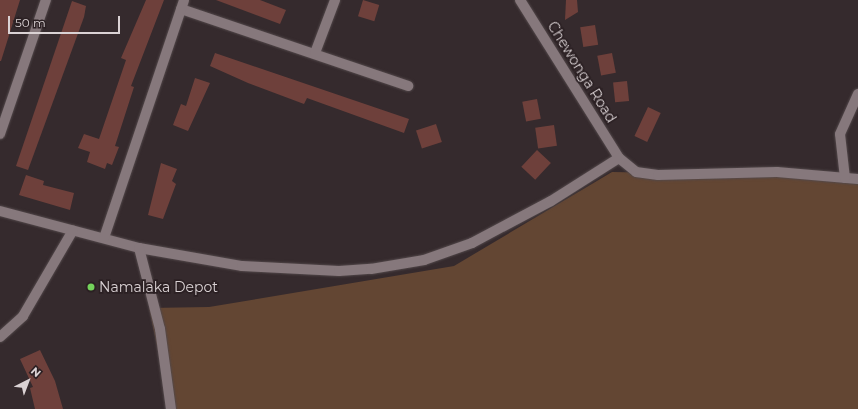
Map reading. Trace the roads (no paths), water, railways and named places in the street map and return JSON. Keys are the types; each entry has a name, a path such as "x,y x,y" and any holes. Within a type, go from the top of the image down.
{"street":[{"path":"0,134 46,0"},
{"path":"315,53 335,0"},
{"name":"Chewonga Road","path":"520,0 619,158 636,172 658,176 777,172 858,179"},
{"path":"104,238 182,5 408,86"},
{"path":"845,178 840,134 858,94"},
{"path":"0,211 139,248 266,268 339,271 397,266 472,243 550,201 619,158"},
{"path":"0,337 23,316 73,230"},
{"path":"139,248 160,329 171,409"}],"place":[{"name":"Namalaka Depot","path":"91,287"}]}
